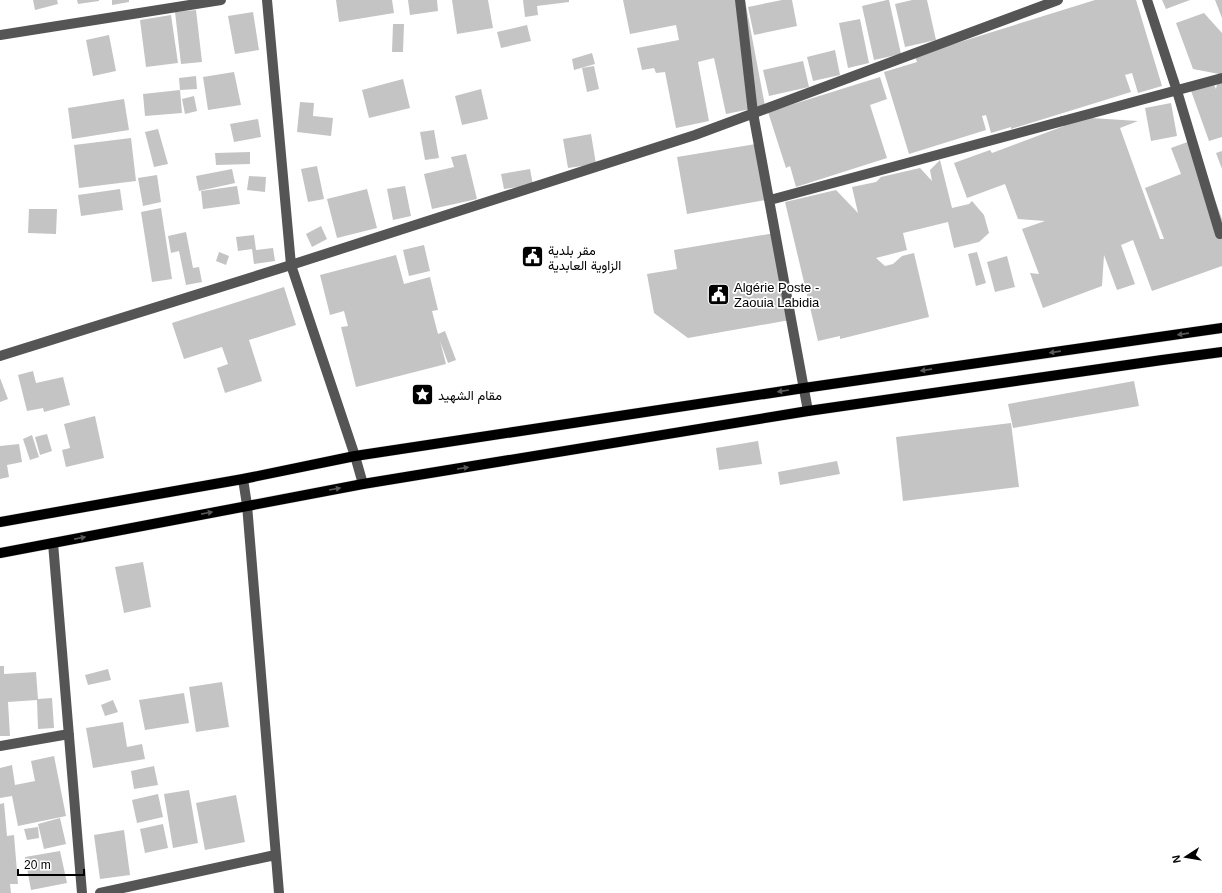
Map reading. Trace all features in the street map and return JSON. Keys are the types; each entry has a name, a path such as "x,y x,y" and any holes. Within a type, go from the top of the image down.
{"main road":[{"path":"0,522 243,479 355,456 804,388 1222,328"},
{"path":"0,552 363,484 808,411 1222,352"}],"street":[{"path":"0,35 221,0"},
{"path":"267,0 291,265 363,484"},
{"path":"740,0 754,113 808,411"},
{"path":"0,356 291,265 729,124 754,113 1058,0"},
{"path":"1147,0 1177,91 1220,234"},
{"path":"770,200 1222,78"},
{"path":"243,479 279,893"},
{"path":"53,543 82,893"},
{"path":"0,746 69,734"},
{"path":"100,893 275,855"}],"building":[{"path":"33,0 57,0 58,4 35,10"},
{"path":"77,0 99,0 99,1 78,4"},
{"path":"112,0 129,0 129,2 112,5"},
{"path":"336,0 392,0 394,13 339,22"},
{"path":"408,0 437,0 438,11 410,15"},
{"path":"452,0 488,0 493,28 457,34"},
{"path":"523,0 569,0 569,2 537,6 538,15 525,17"},
{"path":"623,0 745,0 765,106 726,114 714,58 698,62 709,121 676,128 665,72 656,73 654,68 642,70 637,48 679,40 676,25 630,34"},
{"path":"782,0 792,0 797,26 754,35 748,7"},
{"path":"889,0 901,54 874,60 862,6"},
{"path":"912,0 927,0 936,40 905,47 895,4"},
{"path":"1095,0 1136,0 1162,86 1138,93 1132,73 1125,75 1131,92 1011,129 1011,127 991,133 986,115 982,116 986,130 909,154 884,72 917,62 915,56"},
{"path":"1162,0 1190,0 1166,9"},
{"path":"1215,0 1222,0 1222,18"},
{"path":"196,10 202,62 181,64 175,12"},
{"path":"253,12 259,50 235,54 228,16"},
{"path":"1204,13 1222,33 1222,137 1209,141 1190,88 1212,80 1216,89 1219,74 1193,69 1176,23"},
{"path":"171,15 178,63 146,67 140,20"},
{"path":"860,19 869,63 848,68 839,23"},
{"path":"393,24 404,24 403,52 392,52"},
{"path":"527,25 531,41 501,48 497,32"},
{"path":"109,35 116,71 93,76 86,40"},
{"path":"835,50 840,75 813,81 807,57"},
{"path":"592,53 595,64 574,70 572,59"},
{"path":"803,61 809,87 769,96 763,70"},
{"path":"594,66 599,89 587,92 582,68"},
{"path":"234,72 241,105 208,110 203,77"},
{"path":"196,76 197,89 180,90 179,78"},
{"path":"880,77 887,99 870,105 887,158 796,187 790,166 786,168 768,112"},
{"path":"403,79 410,108 369,118 362,90"},
{"path":"481,89 488,119 462,125 455,96"},
{"path":"180,90 182,113 145,116 143,94"},
{"path":"194,96 197,111 185,114 182,99"},
{"path":"124,99 129,130 72,139 68,108"},
{"path":"300,102 314,103 313,116 333,118 331,136 297,132"},
{"path":"1171,103 1177,136 1151,141 1145,108"},
{"path":"1060,116 1138,121 1120,128 1160,239 1164,239 1145,188 1181,174 1171,148 1193,140 1222,219 1222,266 1152,291 1133,240 1121,245 1135,284 1117,290 1104,255 1102,286 1043,308 1030,273 1039,274 1022,229 1045,221 1018,219 1005,184 967,198 954,163 990,150 992,153 1064,126"},
{"path":"258,119 261,137 234,142 230,124"},
{"path":"158,129 168,164 154,167 145,132"},
{"path":"434,130 439,158 425,160 420,132"},
{"path":"591,134 596,164 568,168 563,139"},
{"path":"131,138 136,181 79,188 74,145"},
{"path":"756,144 766,200 687,214 677,157"},
{"path":"1222,151 1222,169 1216,153"},
{"path":"250,152 250,164 216,165 215,153"},
{"path":"466,154 477,199 432,209 424,174 454,167 451,157"},
{"path":"940,160 952,208 969,204 972,201 984,215 989,233 979,242 954,248 948,222 903,233 907,250 876,258 885,266 893,264 902,256 914,253 929,317 840,339 840,336 818,341 785,202 836,190 858,213 852,187 876,182 881,177 920,168 932,181 930,170"},
{"path":"317,166 324,199 308,202 301,169"},
{"path":"232,169 235,183 199,191 196,176"},
{"path":"530,169 533,185 504,189 501,174"},
{"path":"157,175 161,202 143,206 138,178"},
{"path":"249,176 266,177 265,192 247,190"},
{"path":"237,186 240,204 203,209 201,191"},
{"path":"405,186 411,216 393,220 387,189"},
{"path":"120,189 123,210 81,216 78,195"},
{"path":"367,189 377,228 337,238 327,199"},
{"path":"161,208 172,279 152,282 141,212"},
{"path":"29,209 57,209 56,234 28,233"},
{"path":"321,226 327,239 312,247 306,234"},
{"path":"186,232 193,268 199,267 202,282 186,285 179,251 171,253 168,236"},
{"name":"Algérie Poste - Zaouia Labidia","path":"775,233 790,320 688,338 654,313 647,274 677,269 674,250"},
{"path":"254,235 256,250 273,248 275,261 254,264 252,249 238,251 236,237"},
{"path":"424,245 430,271 409,276 403,250"},
{"path":"219,252 229,256 226,265 216,261"},
{"path":"977,252 986,283 976,286 968,254"},
{"path":"396,255 404,284 430,277 438,310 432,311 438,334 445,331 456,360 448,363 440,341 446,364 356,387 341,327 348,326 344,311 330,315 320,275"},
{"path":"1007,256 1015,287 995,292 987,262"},
{"path":"284,287 296,325 249,340 262,381 225,393 217,368 228,364 222,347 184,359 172,323"},
{"path":"33,371 36,383 63,377 70,405 44,412 43,408 27,411 18,375"},
{"path":"0,378 8,399 0,402"},
{"path":"1134,381 1139,406 1013,428 1008,404"},
{"path":"95,416 104,458 66,467 62,450 70,448 64,424"},
{"path":"1011,423 1019,487 903,501 896,437"},
{"path":"47,434 52,451 40,455 35,437"},
{"path":"32,435 39,457 30,460 23,439"},
{"path":"758,441 762,464 719,470 716,448"},
{"path":"19,444 22,462 7,465 9,477 0,479 0,446"},
{"path":"837,461 840,474 780,485 778,472"},
{"path":"143,562 151,607 124,613 115,567"},
{"path":"0,666 4,666 4,674 36,672 38,699 52,698 54,728 38,729 37,700 8,702 10,736 0,736"},
{"path":"108,669 111,680 88,685 85,675"},
{"path":"222,682 229,727 196,732 189,687"},
{"path":"184,693 189,723 145,730 139,700"},
{"path":"113,700 118,712 105,716 101,705"},
{"path":"123,722 127,747 142,744 145,759 93,768 86,728"},
{"path":"54,756 66,816 18,826 12,796 0,798 0,768 12,765 15,785 35,781 31,761"},
{"path":"154,766 158,785 134,789 131,771"},
{"path":"189,790 198,843 173,848 164,794"},
{"path":"158,794 163,817 137,823 132,800"},
{"path":"236,795 245,842 205,850 196,803"},
{"path":"4,803 7,836 14,835 18,884 10,884 11,893 0,893 0,804"},
{"path":"60,818 66,844 44,849 38,824"},
{"path":"163,824 168,848 145,853 140,829"},
{"path":"38,827 39,838 27,840 24,829"},
{"path":"124,830 130,875 100,879 94,835"},
{"path":"60,851 67,883 31,890 25,857"}],"place":[{"name":"مقر بلدية الزاوية العابدية","path":"533,257"},
{"name":"Algérie Poste - Zaouia Labidia","path":"718,294"},
{"name":"مقام الشهيد","path":"423,395"}]}
